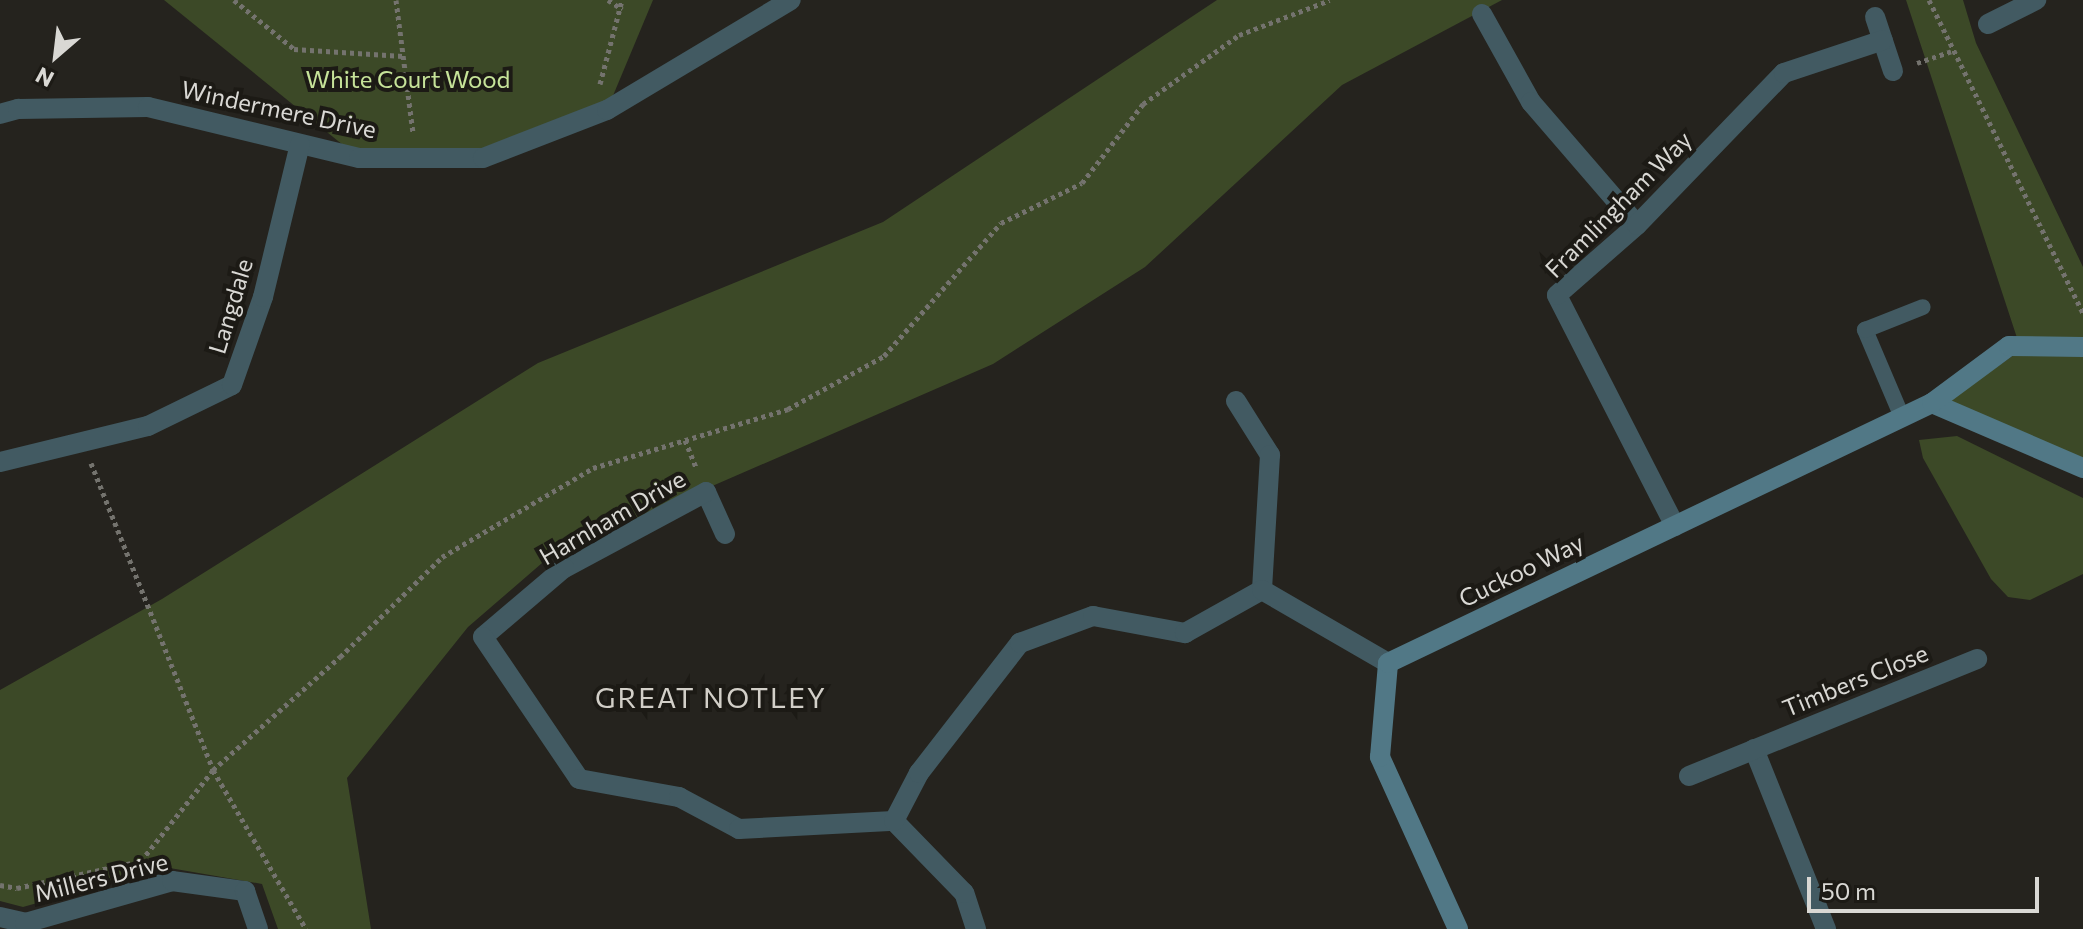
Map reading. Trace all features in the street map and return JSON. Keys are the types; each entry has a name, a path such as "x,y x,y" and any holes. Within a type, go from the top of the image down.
{"street":[{"name":"Windermere Drive","path":"0,114 18,109 148,107 359,158 483,158 590,116 791,0"},
{"path":"1988,24 2036,0"},
{"path":"1482,14 1531,102 1637,225"},
{"path":"1875,17 1893,71"},
{"name":"Framlingham Way","path":"1675,526 1557,295 1637,225 1784,73 1883,40"},
{"name":"Langdale","path":"0,462 148,426 232,385 263,297 300,144"},
{"name":"Cuckoo Way","path":"1388,663 1932,403 2009,346 2083,347"},
{"path":"1236,401 1270,455 1262,590"},
{"path":"1932,403 2083,468"},
{"name":"Harnham Drive","path":"725,534 706,492 564,568 483,637 579,779 679,797 739,829 894,821"},
{"path":"1262,590 1388,663 1380,757 1458,929"},
{"path":"976,929 964,893 894,821 919,773 1020,643 1093,616 1185,633 1262,590"},
{"name":"Timbers Close","path":"1689,776 1977,659"},
{"path":"1754,749 1826,929"},
{"name":"Millers Drive","path":"0,917 26,926 172,881 245,891 258,929"}],"lane":[{"path":"1902,417 1865,330 1923,307"}],"path":[{"path":"234,0 294,49 403,56"},
{"path":"396,0 416,158"},
{"path":"608,0 623,10"},
{"path":"590,116 623,10 622,0"},
{"path":"0,885 17,888 141,861 213,770 340,657 442,557 593,468 788,409 884,356 1001,223 1082,183 1143,104 1239,35 1330,0"},
{"path":"1929,0 1951,51 2083,313"},
{"path":"1893,71 1951,51"},
{"path":"83,442 213,770 306,929"}],"green space":[{"name":"White Court Wood","path":"164,0 653,0 607,110 483,158 359,158"},
{"path":"1217,0 1502,0 1342,85 1145,267 993,364 549,557 468,627 347,778 371,929 278,929 262,884 164,867 23,907 0,901 0,690 162,599 538,363 883,222"},
{"path":"1906,0 1963,0 1976,43 2083,267 2083,462 1946,403 2021,350"},
{"path":"1957,436 2083,498 2083,574 2030,600 2008,597 1991,579 1923,458 1919,440"}],"district":[{"name":"GREAT NOTLEY","path":"711,697"}]}
